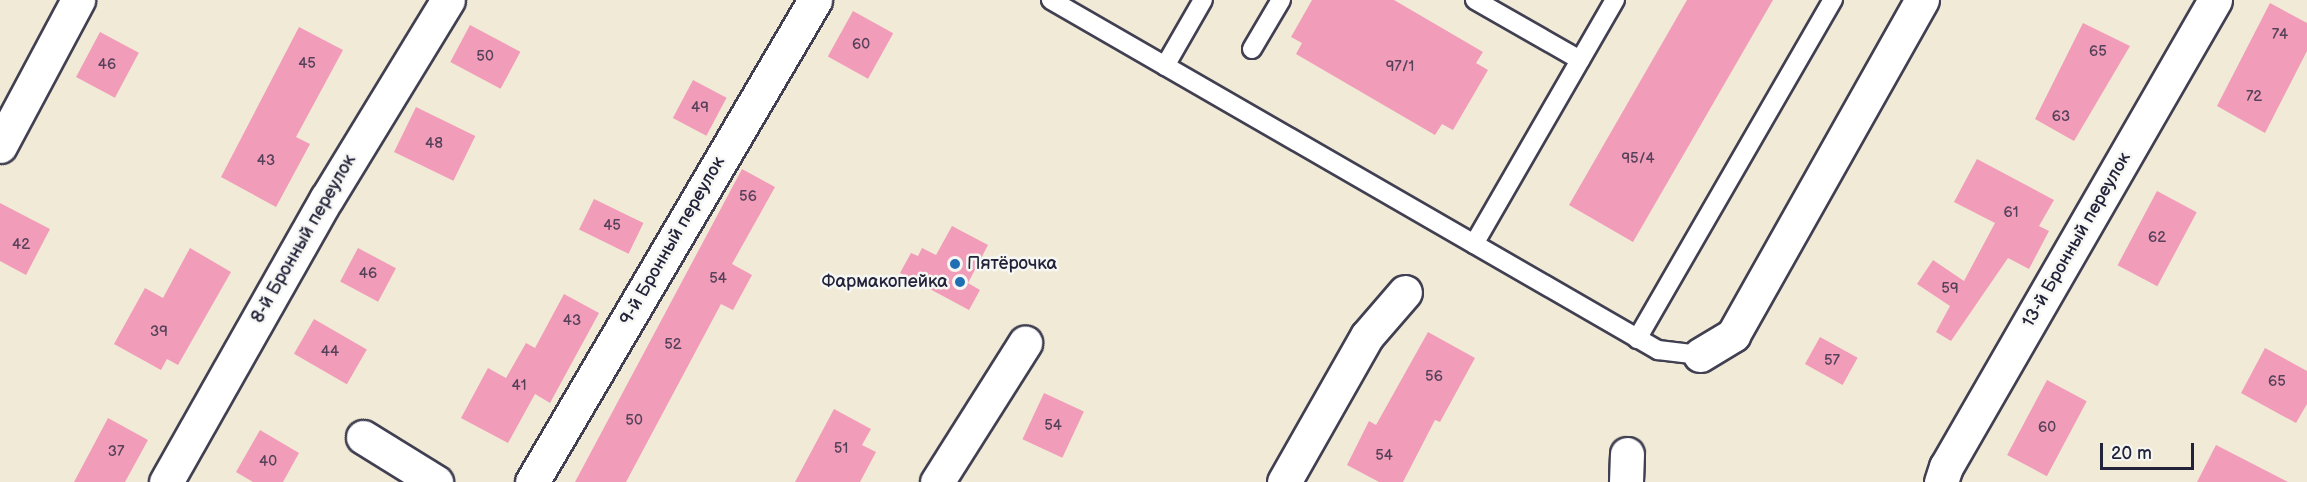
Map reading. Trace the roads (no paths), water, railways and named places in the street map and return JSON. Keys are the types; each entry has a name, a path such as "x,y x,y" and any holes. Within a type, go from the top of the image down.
{"street":[{"path":"0,146 78,0"},
{"name":"8-й Бронный переулок","path":"166,482 327,198 448,0"},
{"name":"9-й Бронный переулок","path":"532,482 815,0"},
{"path":"1700,355 1733,335 1922,0"},
{"name":"13-й Бронный переулок","path":"1941,482 1946,467 2215,0"},
{"path":"1284,482 1367,336 1405,292"},
{"path":"937,482 1025,343"},
{"path":"363,437 436,482"}],"lane":[{"path":"1051,0 1637,339 1658,350 1700,355"},
{"path":"1165,66 1203,0"},
{"path":"1252,49 1281,0"},
{"path":"1476,0 1580,60"},
{"path":"1474,244 1615,0"},
{"path":"1637,339 1833,0"}],"place":[{"name":"Пятёрочка","path":"955,264"},
{"name":"Фармакопейка","path":"960,282"}]}
